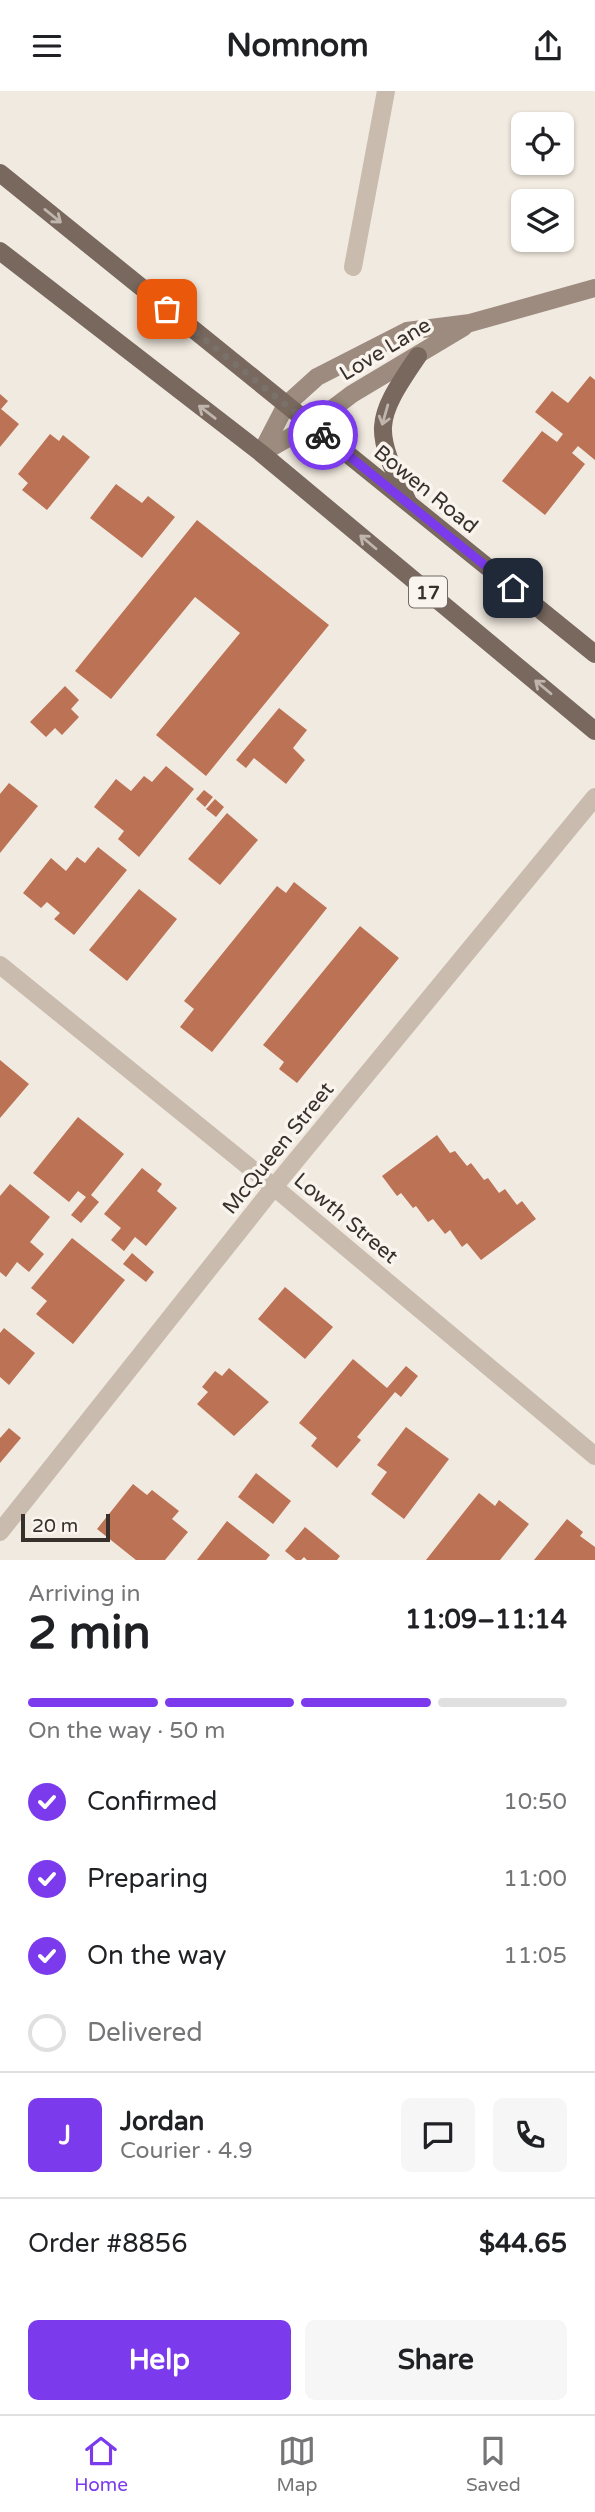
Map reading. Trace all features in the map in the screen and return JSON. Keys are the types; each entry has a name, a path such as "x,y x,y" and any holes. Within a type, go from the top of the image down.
{"main road":[{"name":"Bowen Road","path":"0,173 595,654"},
{"name":"17","path":"0,251 261,453 595,731"},
{"path":"410,506 389,461 382,428 393,393 418,356"}],"street":[{"path":"353,267 386,91"},
{"name":"Love Lane","path":"261,453 286,405 317,377 407,331 470,323 595,288"},
{"name":"Love Lane","path":"261,453 311,425 352,394 470,323"},
{"name":"McQueen Street","path":"0,1532 274,1187 595,797"},
{"name":"Lowth Street","path":"0,965 274,1187 595,1456"}],"building":[{"path":"590,376 595,380 595,460 578,446 572,453 585,464 545,515 502,481 542,431 557,442 563,434 535,412 552,391 568,403"},
{"path":"0,394 8,401 1,409 19,424 0,447"},
{"path":"50,434 59,441 63,435 90,457 47,510 22,490 28,483 18,474"},
{"path":"116,484 142,503 148,496 175,517 142,558 90,518"},
{"path":"197,520 329,625 206,776 156,735 240,633 195,597 111,699 75,671"},
{"path":"65,686 79,700 71,709 79,717 62,735 55,728 46,737 30,722"},
{"path":"279,708 307,730 293,748 305,760 286,784 254,758 246,768 236,760"},
{"path":"166,766 194,789 139,857 118,839 124,831 94,807 116,779 131,791 144,776 152,782"},
{"path":"9,783 38,806 0,853 0,794"},
{"path":"204,790 213,797 205,807 196,799"},
{"path":"215,799 224,807 216,817 206,809"},
{"path":"227,813 258,840 220,885 188,859"},
{"path":"98,847 127,870 74,935 54,919 60,913 47,902 41,908 23,893 51,858 66,871 77,857 85,863"},
{"path":"294,882 327,908 212,1052 180,1027 194,1009 184,1001 277,886 286,893"},
{"path":"139,889 177,919 127,981 89,950"},
{"path":"360,926 399,958 297,1083 279,1069 284,1062 263,1045"},
{"path":"0,1060 29,1084 0,1118"},
{"path":"78,1117 124,1154 91,1195 99,1202 81,1223 71,1215 86,1197 78,1191 69,1202 33,1173"},
{"path":"437,1135 450,1153 455,1151 467,1166 471,1163 484,1180 488,1178 499,1193 505,1189 517,1205 522,1201 536,1219 481,1260 467,1243 462,1247 450,1230 445,1234 433,1219 428,1222 416,1206 413,1208 401,1193 397,1196 382,1176"},
{"path":"142,1168 162,1184 157,1191 177,1208 146,1246 135,1237 124,1251 111,1240 121,1228 104,1214"},
{"path":"10,1184 50,1217 30,1242 44,1254 29,1272 17,1262 6,1277 0,1272 0,1196"},
{"path":"72,1238 125,1280 73,1344 36,1314 47,1301 31,1288"},
{"path":"132,1253 154,1272 146,1282 123,1264"},
{"path":"285,1287 333,1327 305,1359 258,1319"},
{"path":"4,1328 35,1353 9,1385 0,1377 0,1333"},
{"path":"353,1359 387,1388 406,1366 418,1376 401,1397 395,1392 357,1437 361,1440 337,1468 311,1446 317,1438 299,1423"},
{"path":"229,1368 269,1402 234,1436 197,1404 208,1392 202,1387 215,1371 222,1376"},
{"path":"406,1427 449,1459 404,1519 371,1494 387,1472 377,1465"},
{"path":"9,1428 21,1438 0,1463 0,1438"},
{"path":"256,1473 291,1501 273,1524 238,1497"},
{"path":"133,1484 147,1495 152,1490 179,1511 172,1519 188,1532 165,1560 136,1560 97,1529"},
{"path":"479,1493 495,1506 499,1500 529,1524 500,1560 426,1560"},
{"path":"567,1519 583,1532 580,1536 595,1547 595,1560 534,1560"},
{"path":"227,1521 270,1555 266,1560 197,1560"},
{"path":"305,1527 340,1556 337,1560 307,1560 304,1557 296,1560 285,1551"}],"way so far":[{"path":"167,309 323,435"}],"route":[{"path":"323,435 513,588"}]}
